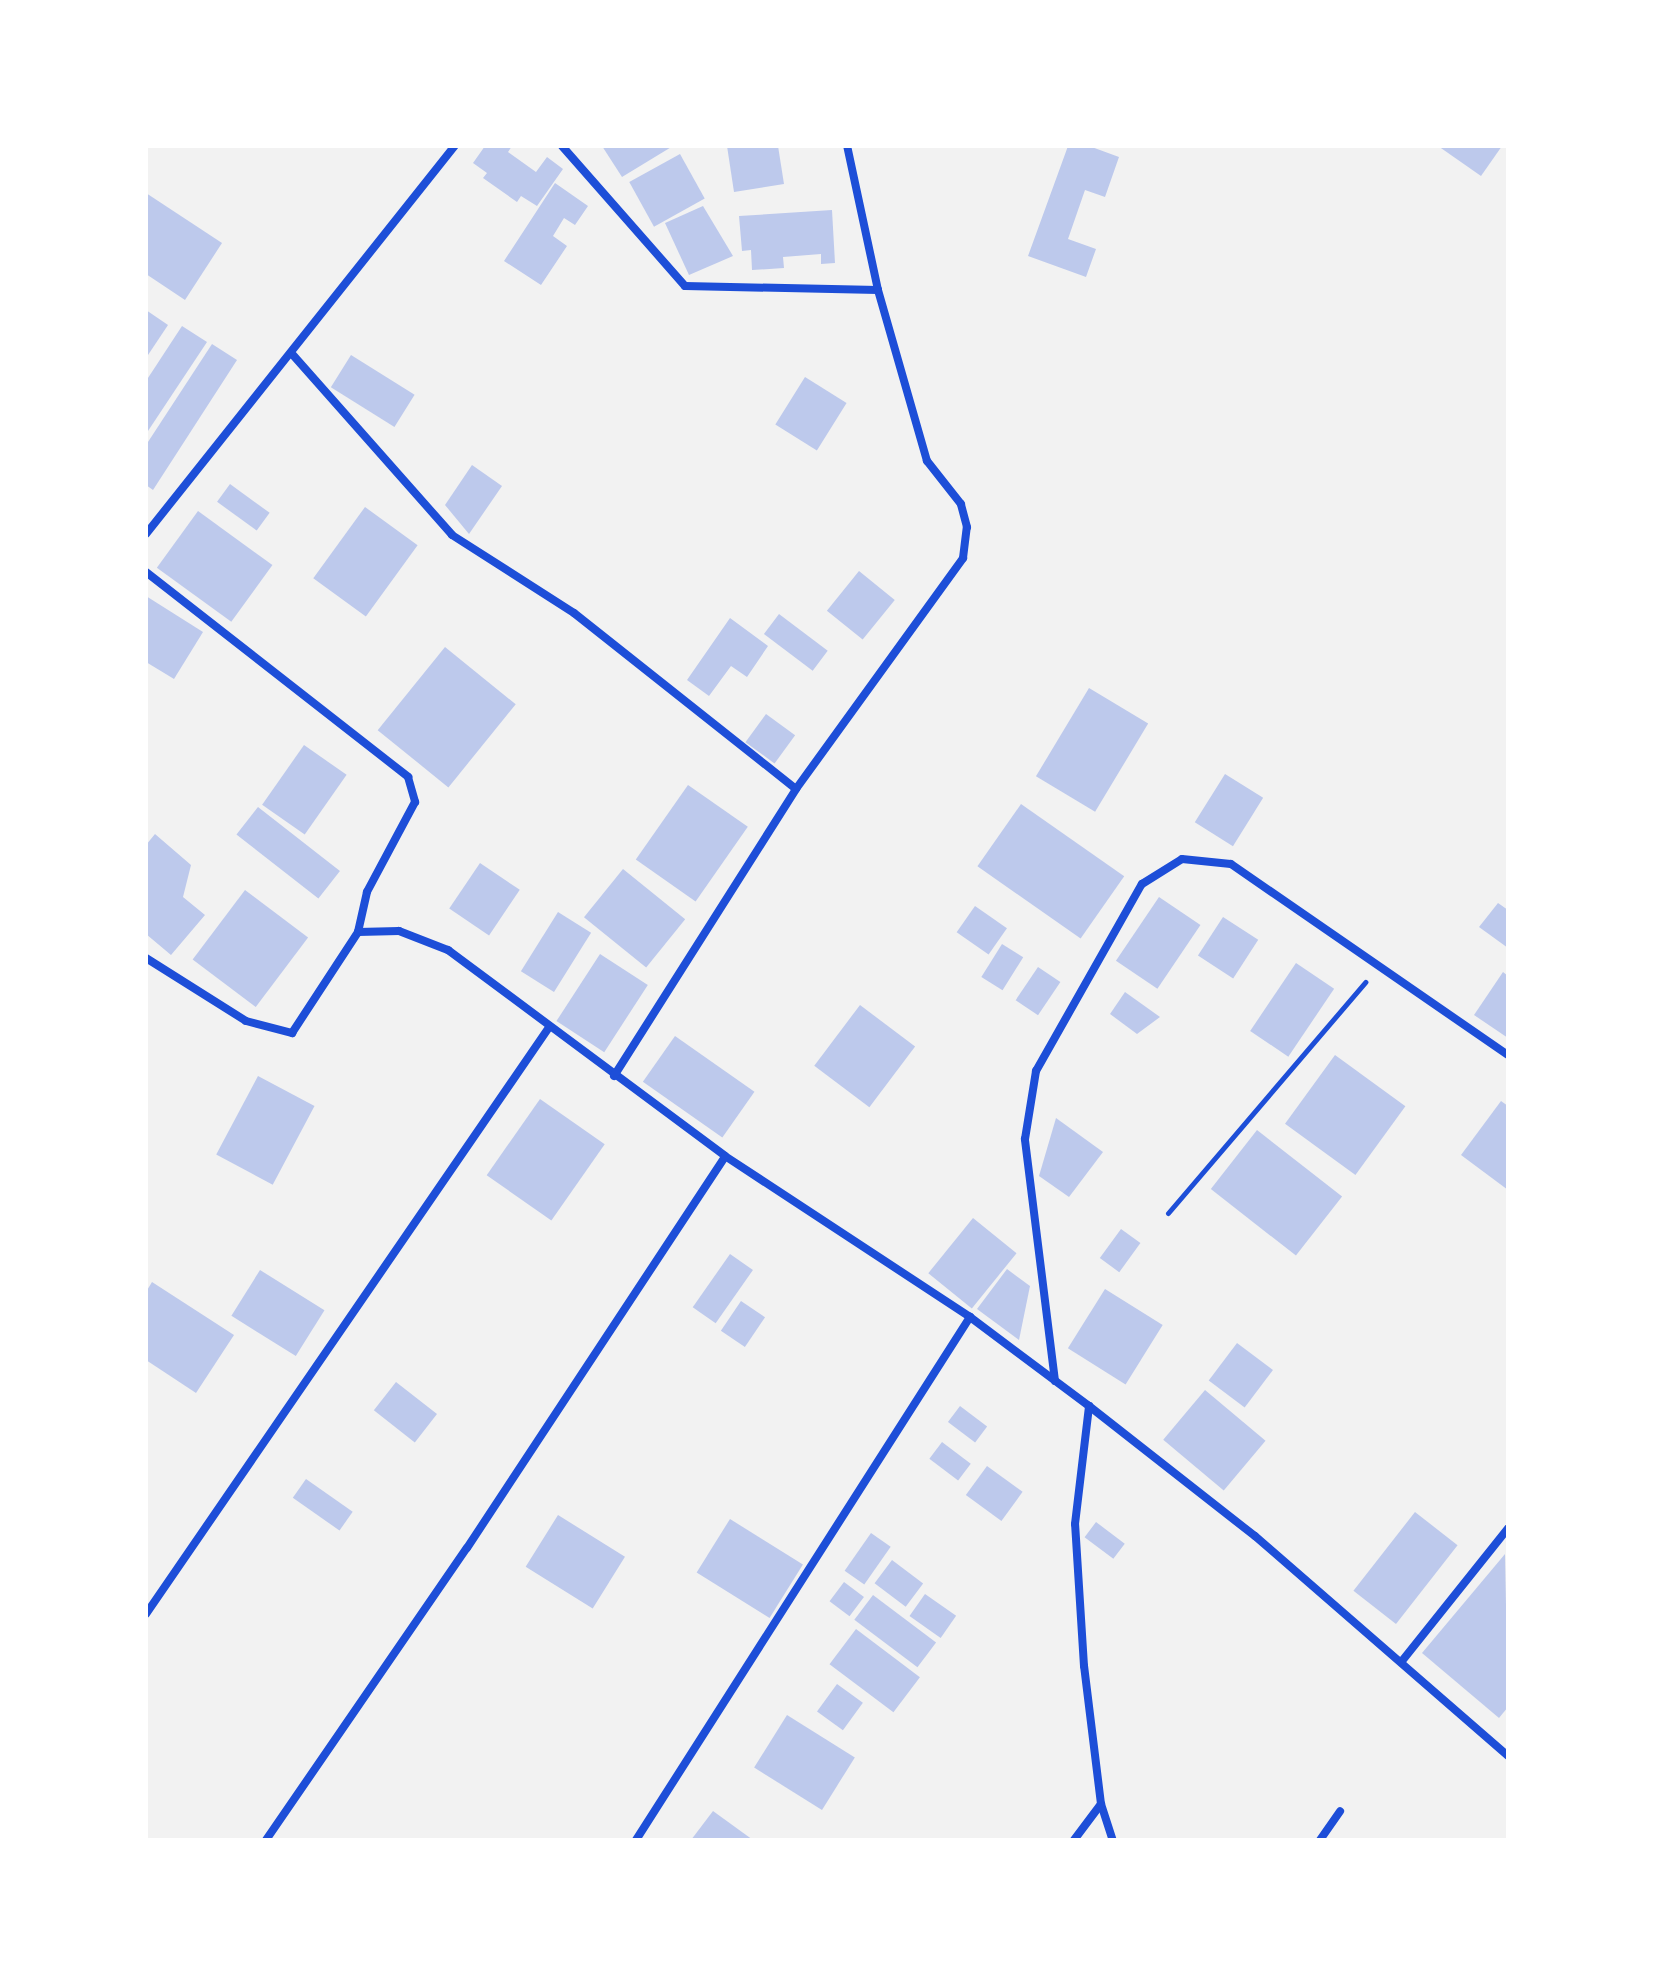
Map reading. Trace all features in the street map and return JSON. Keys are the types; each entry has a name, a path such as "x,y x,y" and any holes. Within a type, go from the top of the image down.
{"street":[{"path":"146,534 267,378 293,355 455,146"},
{"path":"562,146 685,286 878,290"},
{"path":"614,1076 796,789 963,558 967,527 961,504 927,461 878,290 847,146"},
{"path":"293,355 452,535 574,613 796,789"},
{"path":"146,572 408,777 415,802 367,892 358,932 292,1033 246,1021 146,958"},
{"path":"1055,1381 1025,1139 1036,1071 1142,884 1182,859 1231,864 1508,1055"},
{"path":"358,932 399,931 448,950 725,1156 970,1317 1089,1406 1402,1661 1507,1752"},
{"path":"146,1614 550,1026"},
{"path":"266,1840 467,1548 725,1156"},
{"path":"636,1840 970,1317"},
{"path":"1089,1406 1075,1524 1084,1666 1101,1804 1113,1840"},
{"path":"1402,1661 1508,1528"},
{"path":"1074,1840 1101,1804"},
{"path":"1320,1840 1340,1811"}],"path":[{"path":"1168,1213 1379,966"}],"building":[{"path":"485,146 512,146 508,152 536,172 547,157 563,169 537,206 521,196 517,202 483,178 487,173 473,163"},
{"path":"602,146 673,146 622,177"},
{"path":"727,146 778,146 784,184 734,192"},
{"path":"1068,146 1089,146 1119,157 1105,197 1085,190 1068,239 1096,249 1086,277 1028,256"},
{"path":"1438,146 1502,146 1481,176"},
{"path":"680,154 705,199 654,227 629,182"},
{"path":"555,183 588,206 575,225 564,218 553,236 567,246 541,285 504,261"},
{"path":"146,193 222,243 185,300 146,274"},
{"path":"703,206 733,256 689,275 665,223"},
{"path":"832,210 835,263 821,264 821,254 783,257 784,268 752,270 751,250 742,251 739,216"},
{"path":"146,310 168,325 146,358"},
{"path":"182,326 207,342 146,434 146,381"},
{"path":"212,344 237,360 153,490 146,485 146,445"},
{"path":"351,355 415,395 394,427 331,387"},
{"path":"805,377 847,403 817,450 775,424"},
{"path":"472,465 502,486 469,534 445,505"},
{"path":"230,484 270,513 257,531 217,502"},
{"path":"365,507 418,545 366,616 313,578"},
{"path":"198,511 272,565 231,622 157,568"},
{"path":"859,571 895,600 863,640 827,611"},
{"path":"146,596 203,632 174,679 146,662"},
{"path":"779,614 828,651 813,671 764,634"},
{"path":"730,618 768,646 747,677 731,666 709,696 687,680"},
{"path":"445,647 516,704 448,787 378,730"},
{"path":"1089,688 1148,724 1095,812 1036,776"},
{"path":"766,714 795,735 775,763 745,742"},
{"path":"304,745 347,775 305,835 262,805"},
{"path":"1225,774 1263,798 1233,846 1195,822"},
{"path":"688,785 748,827 696,901 636,860"},
{"path":"1021,804 1124,876 1081,939 977,866"},
{"path":"258,807 340,871 318,899 236,835"},
{"path":"155,834 191,865 183,897 205,915 171,955 146,934 146,845"},
{"path":"480,863 520,890 489,935 449,909"},
{"path":"623,869 685,919 646,968 584,917"},
{"path":"245,890 308,938 256,1007 193,959"},
{"path":"1159,897 1200,925 1157,989 1116,961"},
{"path":"1498,903 1508,910 1508,948 1479,927"},
{"path":"975,906 1007,928 989,955 957,932"},
{"path":"558,912 591,933 554,992 521,971"},
{"path":"1223,917 1258,940 1233,978 1198,956"},
{"path":"1002,944 1023,957 1003,990 981,977"},
{"path":"600,954 648,985 604,1052 556,1021"},
{"path":"1296,963 1334,989 1288,1057 1250,1031"},
{"path":"1038,967 1060,982 1038,1015 1016,1000"},
{"path":"1503,972 1508,976 1508,1038 1474,1015"},
{"path":"1125,992 1160,1017 1137,1034 1110,1014"},
{"path":"860,1005 915,1047 869,1107 814,1066"},
{"path":"675,1036 754,1092 722,1138 643,1082"},
{"path":"1335,1055 1405,1106 1355,1175 1285,1124"},
{"path":"258,1076 315,1106 273,1185 216,1155"},
{"path":"540,1099 605,1144 551,1220 487,1175"},
{"path":"1501,1101 1508,1106 1508,1190 1461,1155"},
{"path":"1056,1118 1103,1152 1069,1197 1039,1176"},
{"path":"1257,1130 1342,1196 1296,1256 1211,1189"},
{"path":"973,1218 1017,1253 972,1308 928,1273"},
{"path":"1121,1229 1140,1243 1119,1272 1100,1258"},
{"path":"730,1254 753,1270 716,1323 693,1307"},
{"path":"1007,1269 1030,1286 1019,1340 977,1309"},
{"path":"260,1270 324,1310 296,1356 231,1316"},
{"path":"152,1282 234,1335 196,1393 146,1360 146,1292"},
{"path":"1105,1289 1163,1325 1126,1384 1068,1348"},
{"path":"741,1301 765,1317 745,1347 721,1331"},
{"path":"1237,1343 1273,1370 1245,1408 1209,1381"},
{"path":"396,1382 437,1414 415,1442 374,1410"},
{"path":"1205,1390 1266,1441 1224,1491 1163,1440"},
{"path":"960,1406 987,1426 975,1442 948,1422"},
{"path":"942,1442 971,1464 958,1480 929,1459"},
{"path":"987,1466 1023,1492 1001,1521 966,1495"},
{"path":"306,1479 353,1512 339,1531 293,1498"},
{"path":"1415,1512 1458,1545 1396,1624 1353,1591"},
{"path":"558,1515 625,1557 593,1609 526,1567"},
{"path":"730,1519 803,1565 770,1618 697,1572"},
{"path":"1096,1522 1125,1544 1113,1559 1085,1537"},
{"path":"871,1533 891,1547 864,1584 845,1571"},
{"path":"1505,1554 1508,1707 1499,1718 1422,1653"},
{"path":"892,1560 923,1583 906,1607 875,1583"},
{"path":"844,1582 864,1597 850,1616 830,1601"},
{"path":"925,1594 956,1616 941,1638 910,1616"},
{"path":"873,1595 936,1643 917,1667 854,1620"},
{"path":"856,1629 920,1677 893,1712 830,1664"},
{"path":"837,1684 863,1703 843,1730 817,1712"},
{"path":"787,1715 855,1757 822,1810 754,1768"},
{"path":"713,1811 753,1840 691,1840"}]}
